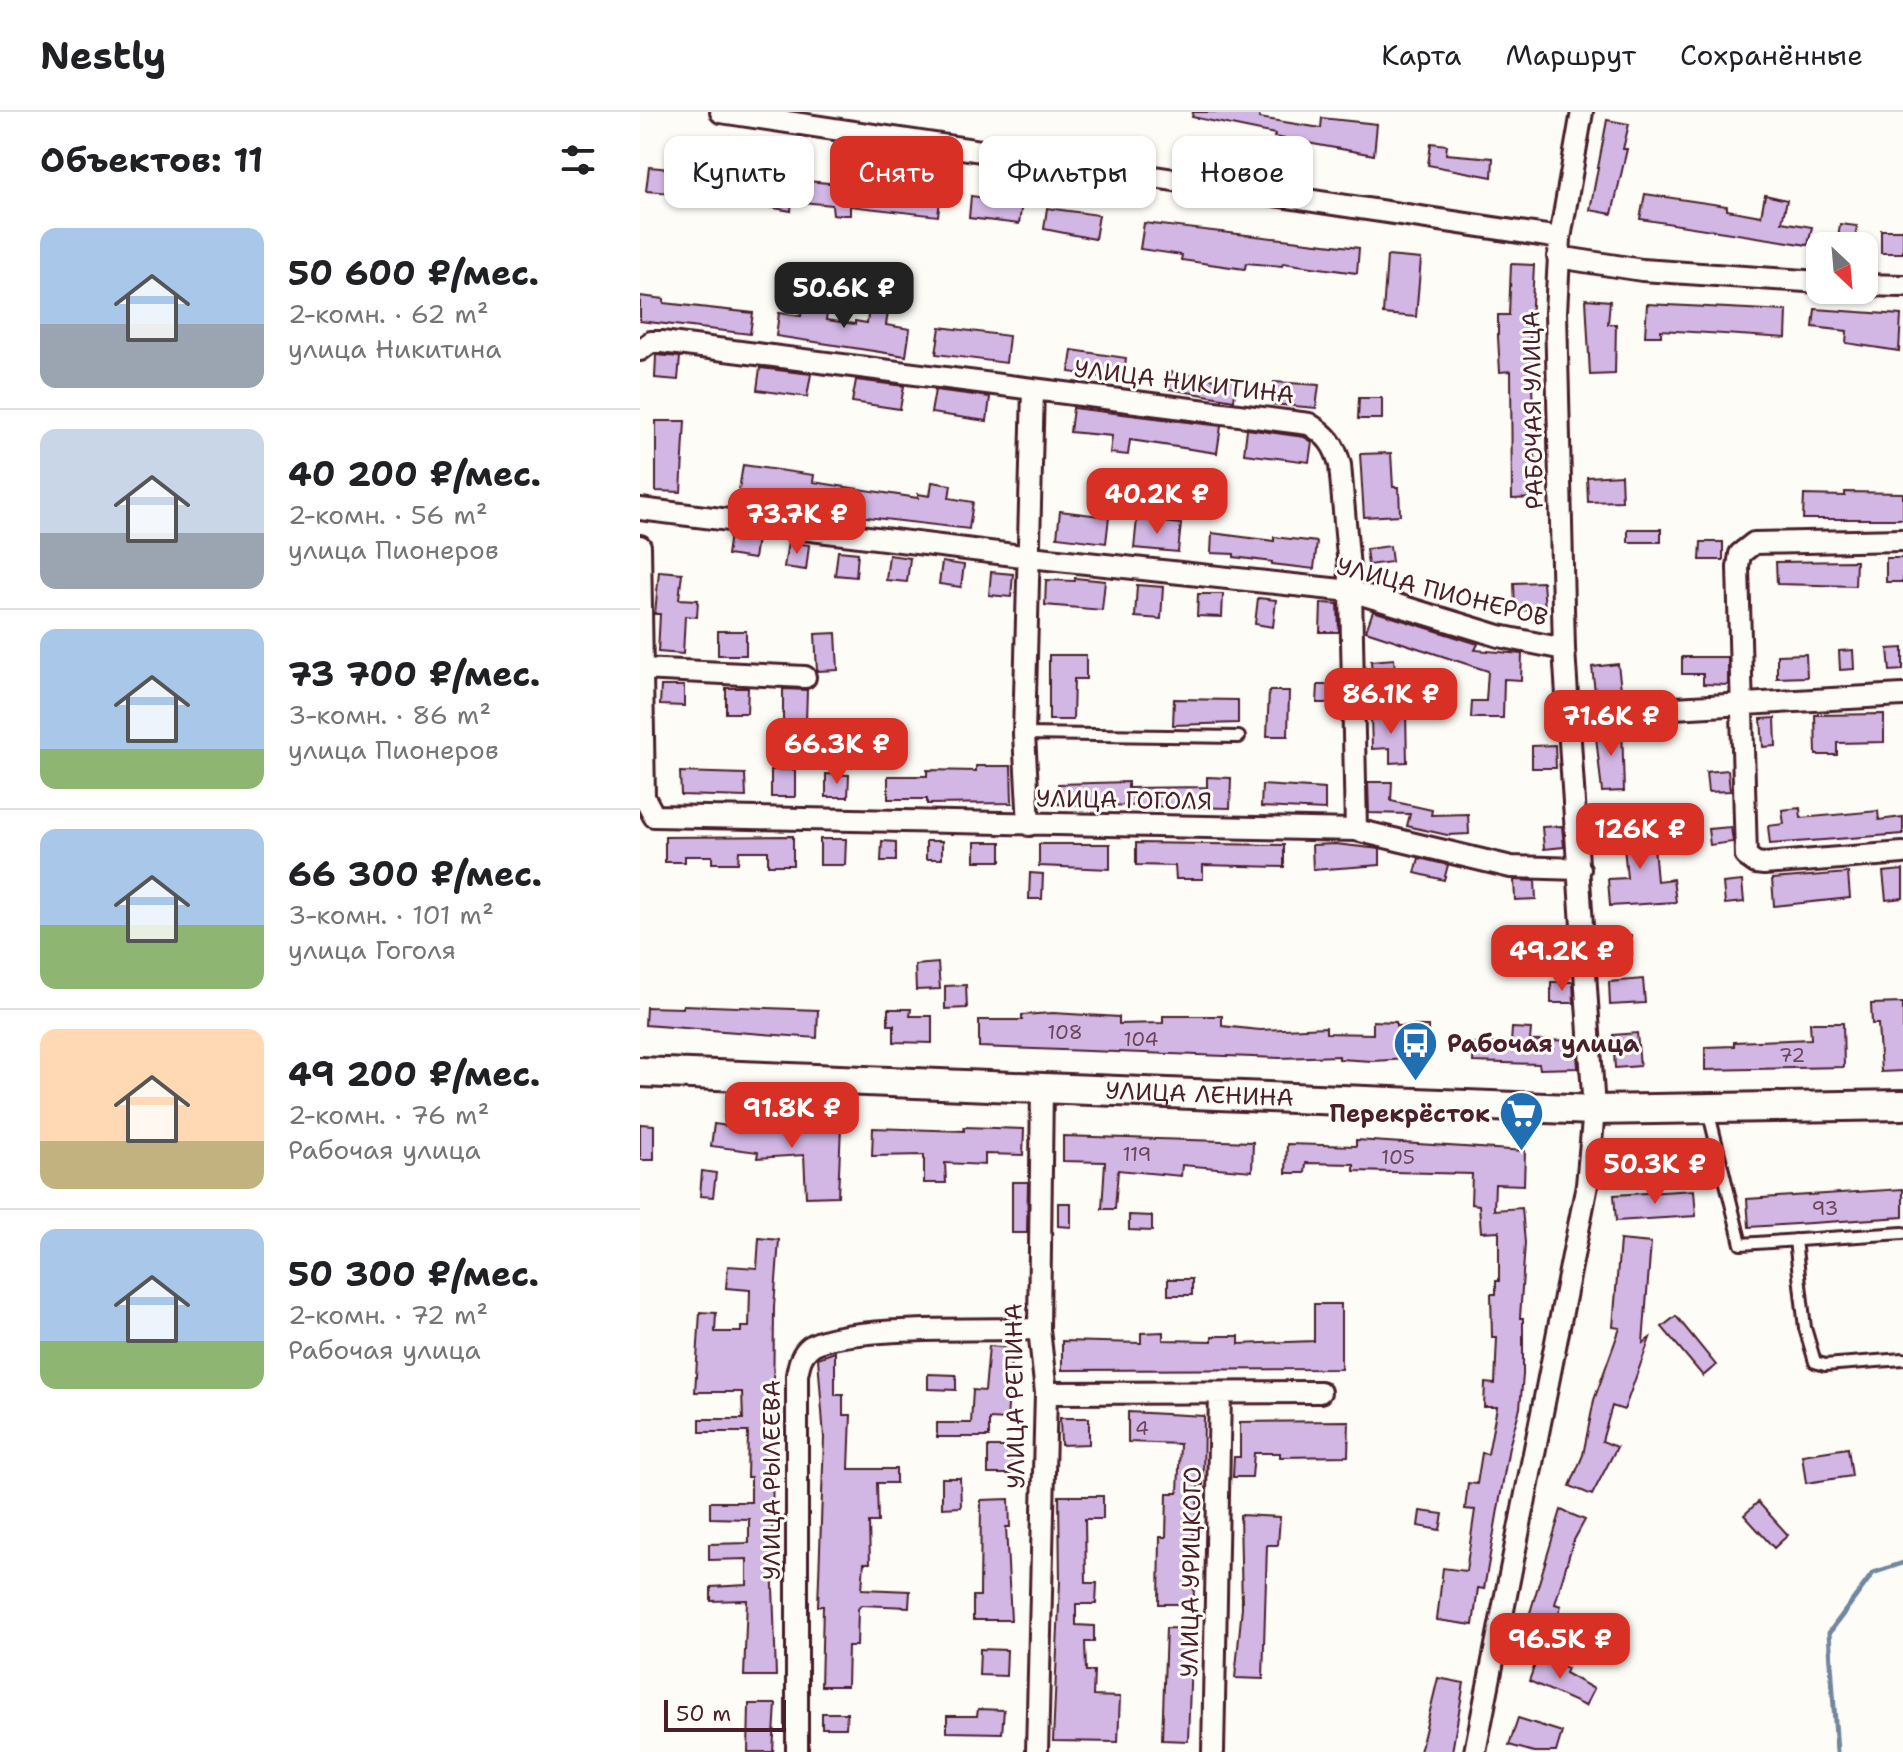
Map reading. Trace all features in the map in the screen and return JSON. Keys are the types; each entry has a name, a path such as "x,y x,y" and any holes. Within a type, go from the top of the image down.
{"street":[{"path":"721,112 1559,247 1642,270 1806,281"},
{"name":"РАБОЧАЯ УЛИЦА","path":"1475,1752 1587,1185 1594,1110 1564,649 1556,312 1559,247 1582,112"},
{"path":"1878,285 1903,286"},
{"name":"УЛИЦА НИКИТИНА","path":"640,350 651,342 662,342 1309,424 1321,431 1336,450 1340,465 1351,591 1356,830"},
{"path":"1029,825 1024,734 1033,389"},
{"name":"УЛИЦА ПИОНЕРОВ","path":"640,509 1030,557 1351,591 1499,636 1564,649"},
{"path":"1903,540 1754,543 1740,554 1738,567 1745,850 1749,860 1764,864 1903,853"},
{"path":"640,546 642,669 805,677"},
{"name":"УЛИЦА ГОГОЛЯ","path":"642,669 645,804 654,816 662,818 1356,830 1511,867 1580,869"},
{"path":"1568,714 1903,695"},
{"name":"УЛИЦА ЛЕНИНА","path":"640,1072 1594,1110 1902,1107"},
{"name":"УЛИЦА РЕПИНА","path":"1037,1752 1046,1393 1039,1329 1038,1166 1042,1087"},
{"name":"УЛИЦА РЫЛЕЕВА","path":"797,1752 797,1375 800,1359 810,1346 853,1335 1039,1329"},
{"path":"1046,1393 1320,1392"},
{"name":"УЛИЦА УРИЦКОГО","path":"1213,1752 1220,1393"}],"lane":[{"path":"1024,734 1239,737"},
{"path":"1707,1108 1741,1244 1903,1233"},
{"path":"1795,1240 1805,1328 1815,1362 1825,1365 1903,1359"}],"building":[{"path":"1193,112 1260,112 1259,118 1321,128 1322,118 1377,124 1374,155 1313,144 1313,136 1274,136 1192,117"},
{"path":"1607,120 1629,124 1623,149 1627,149 1612,214 1590,210"},
{"path":"1431,143 1447,145 1446,154 1493,158 1492,177 1428,165"},
{"path":"649,167 664,168 664,192 646,191"},
{"path":"814,182 830,183 830,205 814,203"},
{"path":"1645,194 1727,206 1727,210 1761,216 1765,195 1787,200 1782,222 1812,227 1811,232 1806,232 1806,245 1640,219"},
{"path":"971,196 979,197 979,208 1021,208 1019,224 969,218"},
{"path":"832,208 850,208 850,215 833,215"},
{"path":"868,208 939,208 938,216"},
{"path":"1047,208 1099,215 1095,239 1044,229"},
{"path":"1144,223 1359,248 1357,273 1283,263 1282,266 1246,263 1245,269 1181,260 1182,255 1140,249"},
{"path":"1840,224 1857,226 1856,232 1839,232"},
{"path":"1881,230 1903,230 1903,253 1881,253"},
{"path":"1387,256 1421,259 1416,317 1383,314"},
{"path":"1511,264 1534,265 1530,342 1537,498 1512,499 1511,371 1500,372 1498,337 1498,315 1509,315"},
{"path":"640,296 664,299 664,303 753,313 750,334 640,321"},
{"path":"1586,299 1610,301 1608,324 1616,324 1615,374 1590,375"},
{"path":"803,300 828,303 826,320 867,323 869,309 888,312 886,325 910,329 906,356 776,336 779,313 801,316"},
{"path":"1647,304 1787,311 1786,338 1661,330 1661,336 1645,336"},
{"path":"1815,309 1901,315 1899,351 1846,343 1847,331 1813,327"},
{"path":"940,327 1009,336 1006,363 936,354"},
{"path":"1072,350 1126,358 1123,380 1069,372"},
{"path":"656,355 680,357 678,380 655,378"},
{"path":"760,368 811,374 807,397 757,390"},
{"path":"1171,372 1222,380 1222,377 1237,378 1234,400 1169,389"},
{"path":"856,380 904,386 900,409 852,402"},
{"path":"1274,382 1319,385 1316,408 1272,404"},
{"path":"935,390 990,397 987,421 931,413"},
{"path":"1359,398 1382,398 1382,419 1358,419"},
{"path":"1073,408 1221,426 1217,453 1130,440 1128,455 1110,453 1112,436 1070,432"},
{"path":"656,421 685,421 681,492 656,491"},
{"path":"1247,429 1304,437 1312,442 1309,462 1244,454"},
{"path":"1391,453 1393,487 1399,487 1400,515 1364,517 1360,454"},
{"path":"743,465 814,475 813,482 918,498 918,494 930,496 932,482 951,485 949,498 973,502 969,529 737,502"},
{"path":"1621,475 1622,501 1588,502 1587,477"},
{"path":"1845,492 1903,493 1903,519 1803,519 1804,495 1845,496"},
{"path":"1060,511 1109,517 1106,543 1057,537"},
{"path":"1137,519 1181,524 1178,552 1134,548"},
{"path":"1628,529 1661,529 1661,542 1628,542"},
{"path":"1212,533 1274,541 1274,537 1317,542 1314,569 1234,557 1234,554 1211,553"},
{"path":"730,534 757,538 754,559 727,555"},
{"path":"788,542 809,545 806,570 784,567"},
{"path":"1701,542 1723,542 1723,560 1700,560"},
{"path":"1390,546 1392,562 1368,565 1366,549"},
{"path":"838,551 858,553 856,577 835,575"},
{"path":"889,555 910,558 907,582 886,580"},
{"path":"1886,558 1903,558 1903,582 1886,582"},
{"path":"1856,561 1855,586 1777,584 1776,562"},
{"path":"942,562 964,565 961,587 939,584"},
{"path":"659,571 682,573 679,599 698,600 697,617 685,616 683,654 658,652 660,614 655,614"},
{"path":"991,572 1013,574 1011,597 989,595"},
{"path":"1075,578 1105,581 1102,610 1045,605 1046,580 1075,581"},
{"path":"1543,582 1545,609 1515,611 1514,583"},
{"path":"1137,585 1163,587 1161,619 1135,617"},
{"path":"1198,594 1223,594 1222,617 1197,616"},
{"path":"1258,598 1276,600 1273,627 1255,624"},
{"path":"1321,603 1338,604 1339,632 1320,632"},
{"path":"1373,611 1478,644 1475,650 1522,654 1521,680 1504,679 1503,718 1471,718 1472,701 1486,701 1488,671 1366,631"},
{"path":"718,631 746,631 746,655 718,655"},
{"path":"836,633 838,670 817,671 815,634"},
{"path":"1903,648 1903,670 1890,671 1888,649"},
{"path":"1853,650 1854,669 1840,670 1839,651"},
{"path":"1806,654 1807,677 1777,678 1777,655"},
{"path":"1049,655 1086,655 1086,679 1074,679 1073,720 1049,720"},
{"path":"1682,657 1728,657 1728,685 1703,684 1703,674 1682,674"},
{"path":"1394,659 1397,687 1373,689 1371,661"},
{"path":"1618,664 1621,689 1595,692 1592,667"},
{"path":"1318,685 1340,685 1340,703 1317,703"},
{"path":"661,686 684,686 684,706 660,705"},
{"path":"726,688 748,688 747,713 726,713"},
{"path":"783,689 807,690 806,722 783,722"},
{"path":"1269,691 1289,691 1288,736 1267,736"},
{"path":"1174,699 1238,700 1238,723 1173,725"},
{"path":"1406,714 1407,762 1390,763 1390,748 1372,749 1371,716"},
{"path":"1884,714 1884,742 1837,743 1837,755 1816,755 1815,715"},
{"path":"1775,718 1776,746 1763,747 1761,719"},
{"path":"1622,726 1624,791 1602,792 1595,727"},
{"path":"1555,745 1556,768 1532,768 1532,746"},
{"path":"976,766 1011,766 1012,803 927,804 927,799 888,799 888,776 927,776 927,770 976,771"},
{"path":"771,770 795,770 795,797 771,797"},
{"path":"1728,770 1730,791 1708,792 1706,772"},
{"path":"680,772 745,774 746,797 681,795"},
{"path":"826,774 849,775 848,797 826,797"},
{"path":"1207,777 1231,778 1230,808 1058,804 1058,784 1128,782 1128,788 1207,787"},
{"path":"1368,782 1392,782 1391,801 1432,810 1431,815 1468,814 1469,834 1447,835 1407,826 1410,814 1369,813"},
{"path":"1262,785 1325,789 1325,810 1261,807"},
{"path":"1800,808 1801,818 1878,811 1879,820 1903,817 1903,834 1770,844 1768,826 1784,824 1782,810"},
{"path":"1652,823 1657,881 1673,879 1676,902 1610,906 1608,879 1627,878 1622,825"},
{"path":"1562,826 1564,847 1544,849 1542,827"},
{"path":"1731,827 1733,842 1710,845 1708,829"},
{"path":"793,836 793,865 768,865 768,851 739,851 738,863 712,863 712,856 685,856 685,862 665,862 665,837"},
{"path":"820,839 846,839 845,865 820,865"},
{"path":"882,841 896,842 896,861 881,861"},
{"path":"926,841 942,841 942,859 926,859"},
{"path":"975,842 1001,842 1001,861 975,861"},
{"path":"1136,843 1284,845 1284,867 1203,865 1203,879 1176,879 1175,866 1136,865"},
{"path":"1039,844 1110,844 1110,869 1039,866"},
{"path":"1312,845 1380,849 1380,865 1313,870"},
{"path":"1419,858 1448,865 1444,880 1415,873"},
{"path":"1903,870 1903,898 1886,900 1883,872"},
{"path":"1030,873 1043,874 1042,899 1029,899"},
{"path":"1848,873 1850,898 1774,906 1772,879"},
{"path":"1514,880 1535,881 1536,899 1515,900"},
{"path":"1742,881 1744,902 1725,904 1723,883"},
{"path":"1631,935 1632,955 1618,956 1617,950 1606,951 1606,937"},
{"path":"938,963 940,989 916,990 915,965"},
{"path":"1643,979 1645,1003 1610,1005 1609,982"},
{"path":"1551,982 1573,982 1574,1003 1551,1003"},
{"path":"966,985 967,1008 945,1009 945,986"},
{"path":"1903,1003 1903,1071 1881,1072 1878,1024 1872,1024 1871,1004"},
{"path":"683,1005 818,1010 817,1038 645,1025 646,1007 683,1008"},
{"path":"888,1009 911,1009 910,1016 932,1016 932,1043 894,1042 894,1025 888,1025"},
{"path":"1053,1013 1119,1017 1119,1024 1163,1023 1163,1016 1222,1016 1222,1026 1260,1030 1326,1027 1326,1033 1373,1034 1373,1021 1396,1022 1396,1026 1428,1026 1429,1058 1372,1061 1339,1059 1339,1056 1280,1058 979,1047 979,1020 1022,1020 1022,1015"},
{"path":"1810,1023 1843,1023 1844,1067 1705,1070 1705,1047 1734,1046 1734,1042 1811,1039"},
{"path":"1512,1028 1531,1029 1530,1041 1576,1040 1578,1068 1540,1069 1539,1064 1473,1062 1474,1043 1511,1044"},
{"path":"1637,1033 1640,1066 1615,1068 1613,1035"},
{"path":"640,1124 654,1125 654,1160 640,1160"},
{"path":"714,1124 758,1130 758,1126 841,1126 838,1196 806,1197 804,1155 757,1158 758,1152 711,1146"},
{"path":"964,1127 1024,1129 1023,1155 985,1154 985,1165 945,1163 946,1183 924,1183 924,1155 872,1156 873,1128 964,1131"},
{"path":"1063,1136 1253,1142 1252,1171 1182,1165 1181,1176 1118,1170 1115,1209 1102,1209 1105,1162 1063,1161"},
{"path":"1356,1140 1525,1151 1524,1185 1495,1184 1494,1210 1522,1208 1525,1243 1520,1318 1523,1318 1523,1375 1520,1408 1509,1447 1484,1589 1478,1588 1473,1625 1437,1620 1443,1568 1466,1571 1475,1510 1465,1509 1468,1483 1477,1484 1482,1453 1488,1454 1497,1407 1484,1407 1485,1383 1495,1384 1497,1337 1492,1337 1491,1294 1496,1294 1496,1281 1499,1281 1499,1231 1481,1232 1479,1205 1471,1204 1472,1174 1354,1171 1354,1164 1306,1163 1305,1173 1286,1173 1287,1144 1356,1146"},
{"path":"702,1171 716,1173 713,1197 700,1196"},
{"path":"1012,1182 1028,1182 1027,1233 1012,1233"},
{"path":"1903,1189 1903,1217 1749,1227 1747,1199"},
{"path":"1694,1190 1696,1216 1616,1221 1614,1195"},
{"path":"1058,1203 1071,1203 1071,1227 1058,1226"},
{"path":"1129,1215 1152,1216 1152,1231 1129,1230"},
{"path":"759,1238 779,1240 774,1307 772,1556 776,1676 744,1676 747,1600 711,1601 711,1587 747,1585 747,1559 709,1560 709,1544 749,1543 749,1519 710,1518 710,1502 751,1502 751,1477 747,1477 748,1432 700,1432 700,1419 743,1419 742,1392 695,1392 700,1312 716,1313 715,1332 741,1332 741,1327 749,1327 750,1290 726,1288 728,1266 757,1268"},
{"path":"1620,1240 1651,1243 1643,1343 1650,1338 1624,1410 1612,1406 1602,1441 1617,1447 1592,1495 1570,1486 1583,1455 1594,1400 1620,1328 1613,1327"},
{"path":"1168,1279 1192,1279 1192,1295 1168,1295"},
{"path":"1314,1304 1341,1304 1341,1369 1062,1370 1062,1341 1141,1343 1141,1333 1163,1332 1163,1340 1212,1341 1212,1336 1239,1336 1239,1344 1314,1341"},
{"path":"1676,1316 1716,1365 1703,1376 1662,1327"},
{"path":"989,1346 1012,1348 1007,1420 989,1419 989,1437 937,1437 937,1423 971,1423 973,1390 985,1391"},
{"path":"835,1352 835,1395 843,1395 843,1415 851,1415 849,1469 896,1469 896,1483 877,1483 878,1522 869,1522 870,1563 864,1563 862,1589 910,1591 909,1607 861,1605 858,1609 857,1646 848,1646 847,1686 821,1686 823,1606 818,1606 824,1438 818,1358"},
{"path":"928,1374 956,1375 956,1390 928,1389"},
{"path":"1128,1412 1204,1416 1203,1485 1198,1485 1197,1518 1193,1518 1194,1604 1159,1604 1160,1537 1166,1537 1167,1493 1178,1493 1180,1444 1128,1442"},
{"path":"1060,1418 1089,1418 1089,1444 1061,1445"},
{"path":"1349,1421 1348,1456 1280,1457 1280,1453 1254,1453 1252,1477 1233,1477 1234,1457 1240,1457 1240,1422"},
{"path":"988,1447 1012,1447 1011,1474 988,1474"},
{"path":"1848,1448 1852,1476 1806,1483 1802,1455"},
{"path":"942,1478 960,1478 961,1507 942,1508"},
{"path":"1059,1496 1103,1496 1103,1519 1085,1519 1086,1583 1097,1583 1096,1604 1076,1604 1076,1625 1094,1626 1094,1642 1085,1642 1086,1671 1094,1671 1093,1696 1120,1697 1118,1742 1053,1741 1060,1582"},
{"path":"1009,1499 1010,1527 1006,1527 1011,1620 973,1620 973,1596 980,1596 981,1500"},
{"path":"1758,1502 1788,1535 1774,1548 1744,1515"},
{"path":"1561,1510 1585,1520 1573,1542 1555,1604 1561,1606 1555,1624 1529,1616"},
{"path":"1420,1511 1443,1514 1440,1530 1418,1526"},
{"path":"1240,1515 1280,1517 1278,1545 1267,1545 1263,1679 1235,1678 1242,1607"},
{"path":"1166,1628 1192,1629 1188,1741 1162,1740"},
{"path":"980,1649 1007,1650 1006,1676 979,1675"},
{"path":"1538,1656 1567,1668 1565,1673 1594,1689 1585,1706 1529,1681"},
{"path":"1438,1678 1464,1683 1452,1752 1420,1752"},
{"path":"749,1704 776,1704 773,1752 748,1752"},
{"path":"978,1709 1004,1710 1002,1733 947,1732 947,1716 977,1716"},
{"path":"822,1713 847,1713 846,1728 822,1728"},
{"path":"1518,1718 1562,1732 1556,1752 1534,1752 1509,1745"}],"waterway":[{"path":"1837,1752 1829,1633 1873,1573 1903,1563"}],"place":[{"name":"Рабочая улица","path":"1416,1083"},
{"name":"Перекрёсток","path":"1521,1153"}]}
